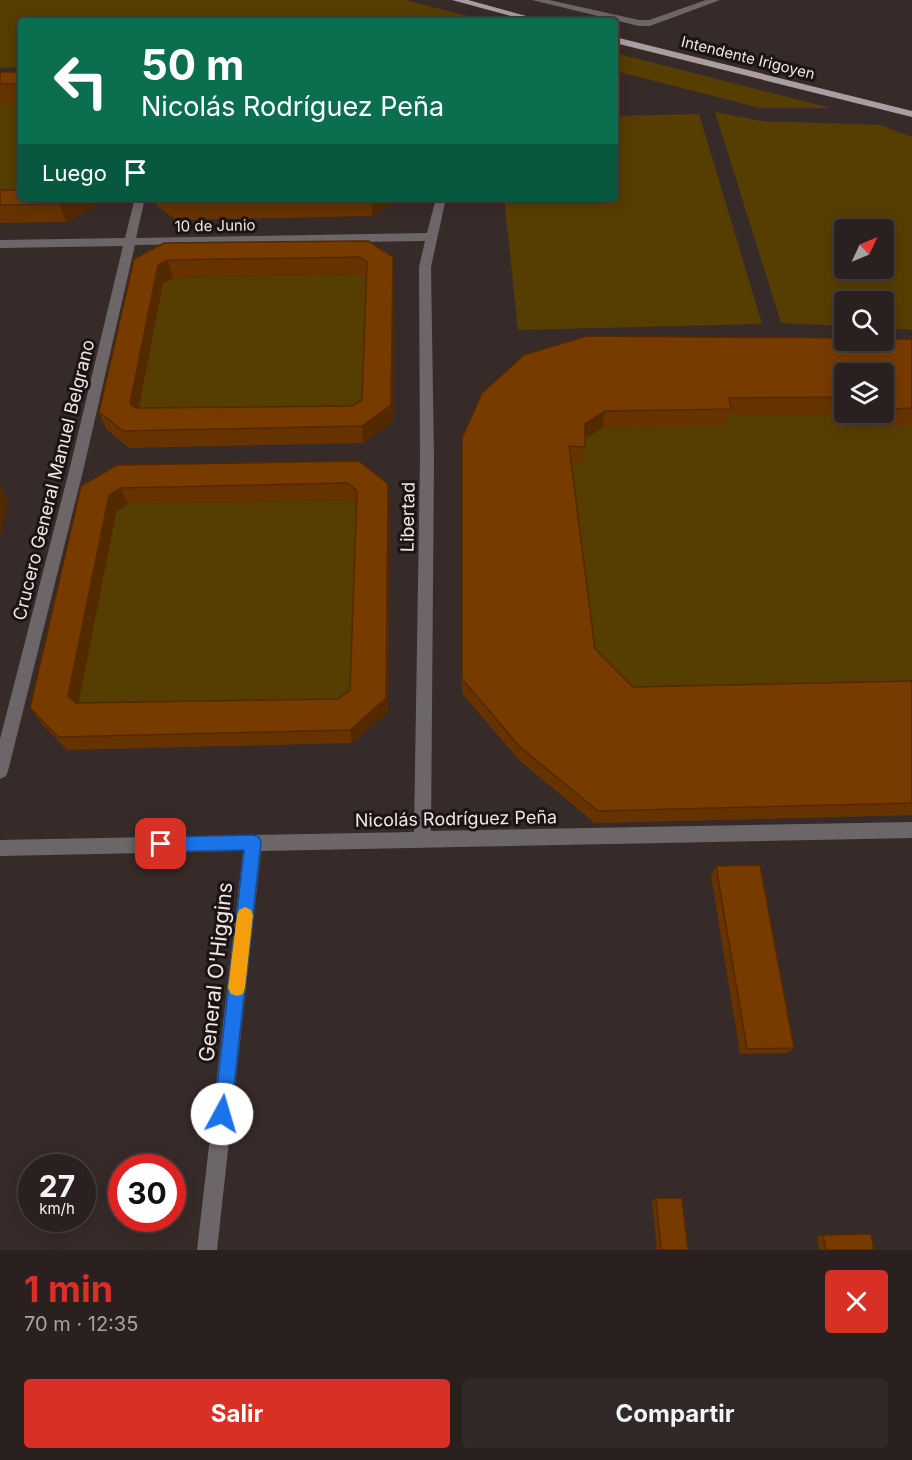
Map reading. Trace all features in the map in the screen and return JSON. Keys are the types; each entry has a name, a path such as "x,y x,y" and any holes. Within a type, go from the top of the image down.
{"main road":[{"path":"457,0 528,18"},
{"name":"Intendente Irigoyen","path":"618,41 912,116"}],"street":[{"path":"537,0 617,18"},
{"path":"618,18 650,23 715,0"},
{"name":"Crucero General Manuel Belgrano","path":"0,771 77,467 139,201"},
{"name":"Libertad","path":"422,839 427,459 425,267 440,201"},
{"name":"10 de Junio","path":"0,244 431,237"},
{"name":"Nicolás Rodríguez Peña","path":"0,848 912,830"},
{"name":"General O'Higgins","path":"207,1250 253,842"}],"shaded area":[{"path":"0,0 405,0 476,18 18,18 18,67 0,68"},
{"path":"618,54 831,108 760,108 618,72"},
{"path":"0,102 18,102 18,199 0,208"},
{"path":"715,112 762,121 880,125 912,137 912,330 894,329 894,291 834,291 834,326 781,323"},
{"path":"699,114 762,324 518,330 504,201 618,201 618,116"},
{"path":"361,274 368,280 364,417 136,421 163,283 173,278"},
{"path":"912,357 912,815 595,823 519,760 462,693 462,455 482,410 834,367 834,423 894,423 894,363 863,363"},
{"path":"351,500 359,507 353,704 77,710 116,512 128,504"}],"building":[{"path":"0,72 18,72 18,84 0,84"},
{"path":"0,190 18,190 18,201 66,201 59,204 0,205"},
{"path":"170,201 222,201 172,202"},
{"path":"368,241 393,257 391,405 362,426 123,431 99,412 134,259 164,243","holes":["359,257 367,262 362,400 352,406 136,408 130,404 158,265 168,260"]},
{"path":"587,336 834,338 834,351 894,351 894,339 912,339 912,408 894,409 894,363 834,363 834,397 729,398 731,409 605,411 585,424 585,447 569,446 595,649 633,687 912,681 912,803 598,811 520,747 462,679 462,438 482,393 524,355"},
{"path":"359,461 388,484 386,698 350,730 58,737 30,708 81,486 117,465","holes":["348,483 357,491 350,690 338,699 76,703 68,696 109,495 121,488"]},
{"path":"760,865 794,1048 747,1049 716,866"},
{"path":"656,1198 682,1198 688,1250 661,1250"},
{"path":"871,1234 874,1250 826,1250 823,1235"}],"slow traffic":[{"path":"237,988 245,915"}],"route":[{"path":"161,844 253,842 222,1114"}]}
